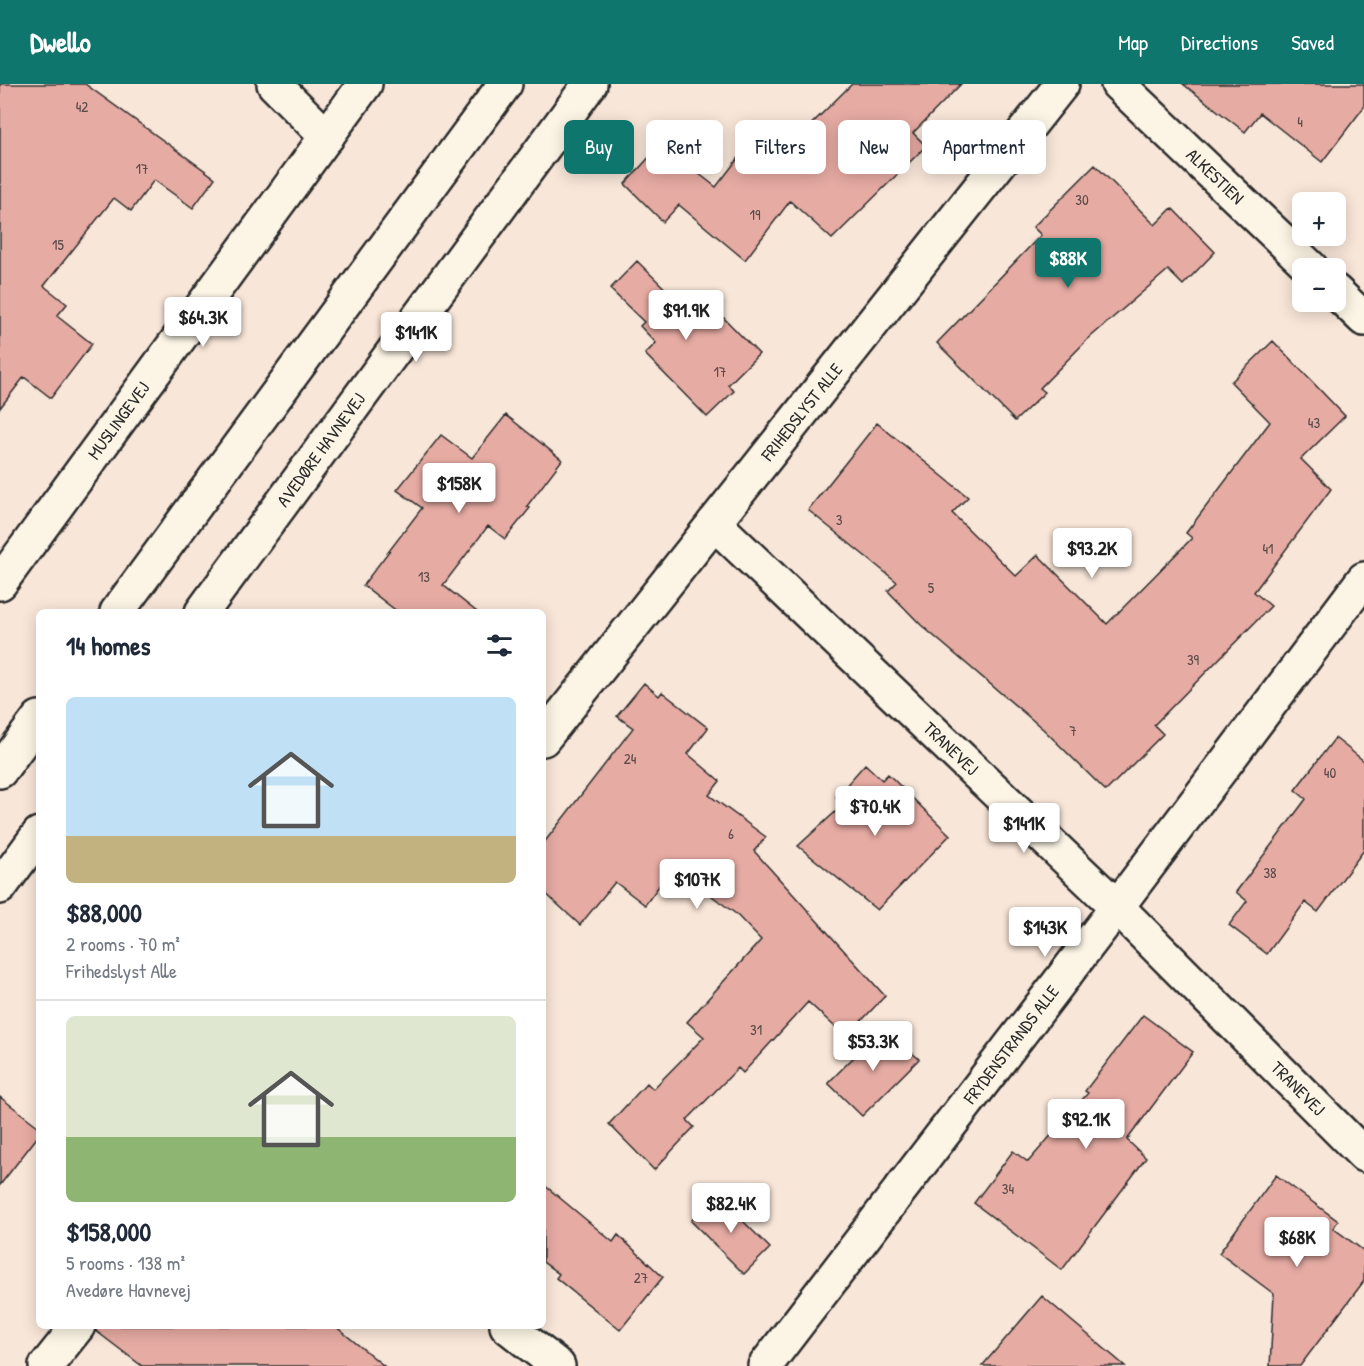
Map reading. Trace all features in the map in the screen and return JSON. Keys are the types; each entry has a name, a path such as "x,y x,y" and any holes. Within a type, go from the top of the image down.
{"street":[{"path":"274,84 327,137"},
{"name":"MUSLINGEVEJ","path":"0,583 365,84"},
{"path":"119,609 504,84"},
{"name":"AVEDØRE HAVNEVEJ","path":"204,609 590,84"},
{"name":"FRIHEDSLYST ALLE","path":"546,735 1062,84"},
{"name":"ALKESTIEN","path":"1118,84 1301,258"},
{"path":"1346,302 1364,319"},
{"name":"TRANEVEJ","path":"714,523 1117,907 1364,1155"},
{"name":"FRYDENSTRANDS ALLE","path":"765,1366 1117,907 1364,579"},
{"path":"0,771 36,722"},
{"path":"0,887 36,838"},
{"path":"46,1366 76,1329"},
{"path":"511,1329 558,1366"}],"building":[{"path":"0,84 85,84 215,178 193,208 154,180 131,211 114,198 44,286 67,304 57,316 92,344 51,398 24,377 0,408"},
{"path":"852,84 961,84 926,120 922,120 922,124 913,133 922,142 922,150 910,162 910,120 838,120 838,174 898,174 832,239 790,201 745,260 679,205 663,222 625,184 646,161 646,174 699,174 716,187 735,162 735,174 826,174 826,120 816,120"},
{"path":"1183,84 1364,84 1364,107 1322,162 1260,113 1245,132"},
{"path":"1095,165 1155,225 1172,208 1215,252 1183,285 1168,270 1087,340 1040,388 1045,392 1015,421 937,343 1041,235 1033,227"},
{"path":"637,261 703,326 718,312 759,354 728,385 734,391 707,417 645,354 656,343 640,326 644,322 610,289"},
{"path":"1273,341 1345,416 1301,459 1331,489 1254,592 1271,606 1154,725 1163,734 1106,791 1043,729 921,625 888,591 897,582 808,510 877,423 968,497 952,513 1016,576 1038,555 1107,624 1192,538 1186,533 1270,422 1231,382"},
{"path":"506,415 562,460 527,506 530,508 505,539 488,526 443,585 473,609 394,609 363,585 422,508 397,490 441,435 472,458"},
{"path":"644,683 659,696 662,692 708,728 688,754 720,781 709,795 766,837 754,851 885,996 846,1037 808,1002 743,1073 738,1068 687,1120 694,1127 654,1170 609,1124 647,1083 653,1089 704,1037 687,1022 761,940 736,914 673,867 645,905 615,882 580,925 546,894 546,840 633,728 617,716"},
{"path":"1335,738 1364,761 1364,850 1318,912 1305,902 1267,954 1229,925 1247,901 1236,892 1306,799 1295,790"},
{"path":"865,764 882,780 888,774 950,835 877,910 798,846 843,805 836,797"},
{"path":"1143,1015 1193,1052 1127,1140 1146,1158 1062,1270 974,1203 1013,1151 1028,1162 1088,1093 1085,1091"},
{"path":"883,1028 919,1059 862,1116 828,1083"},
{"path":"0,1097 36,1125 36,1139 0,1185"},
{"path":"1276,1175 1338,1221 1333,1228 1364,1251 1364,1281 1300,1366 1270,1366 1274,1294 1219,1253"},
{"path":"546,1186 613,1242 618,1235 663,1277 620,1330 556,1278 559,1274 546,1264"},
{"path":"717,1195 770,1248 744,1274 691,1221"},
{"path":"1042,1296 1125,1366 982,1366"},
{"path":"96,1329 339,1329 384,1366 142,1366"}]}
